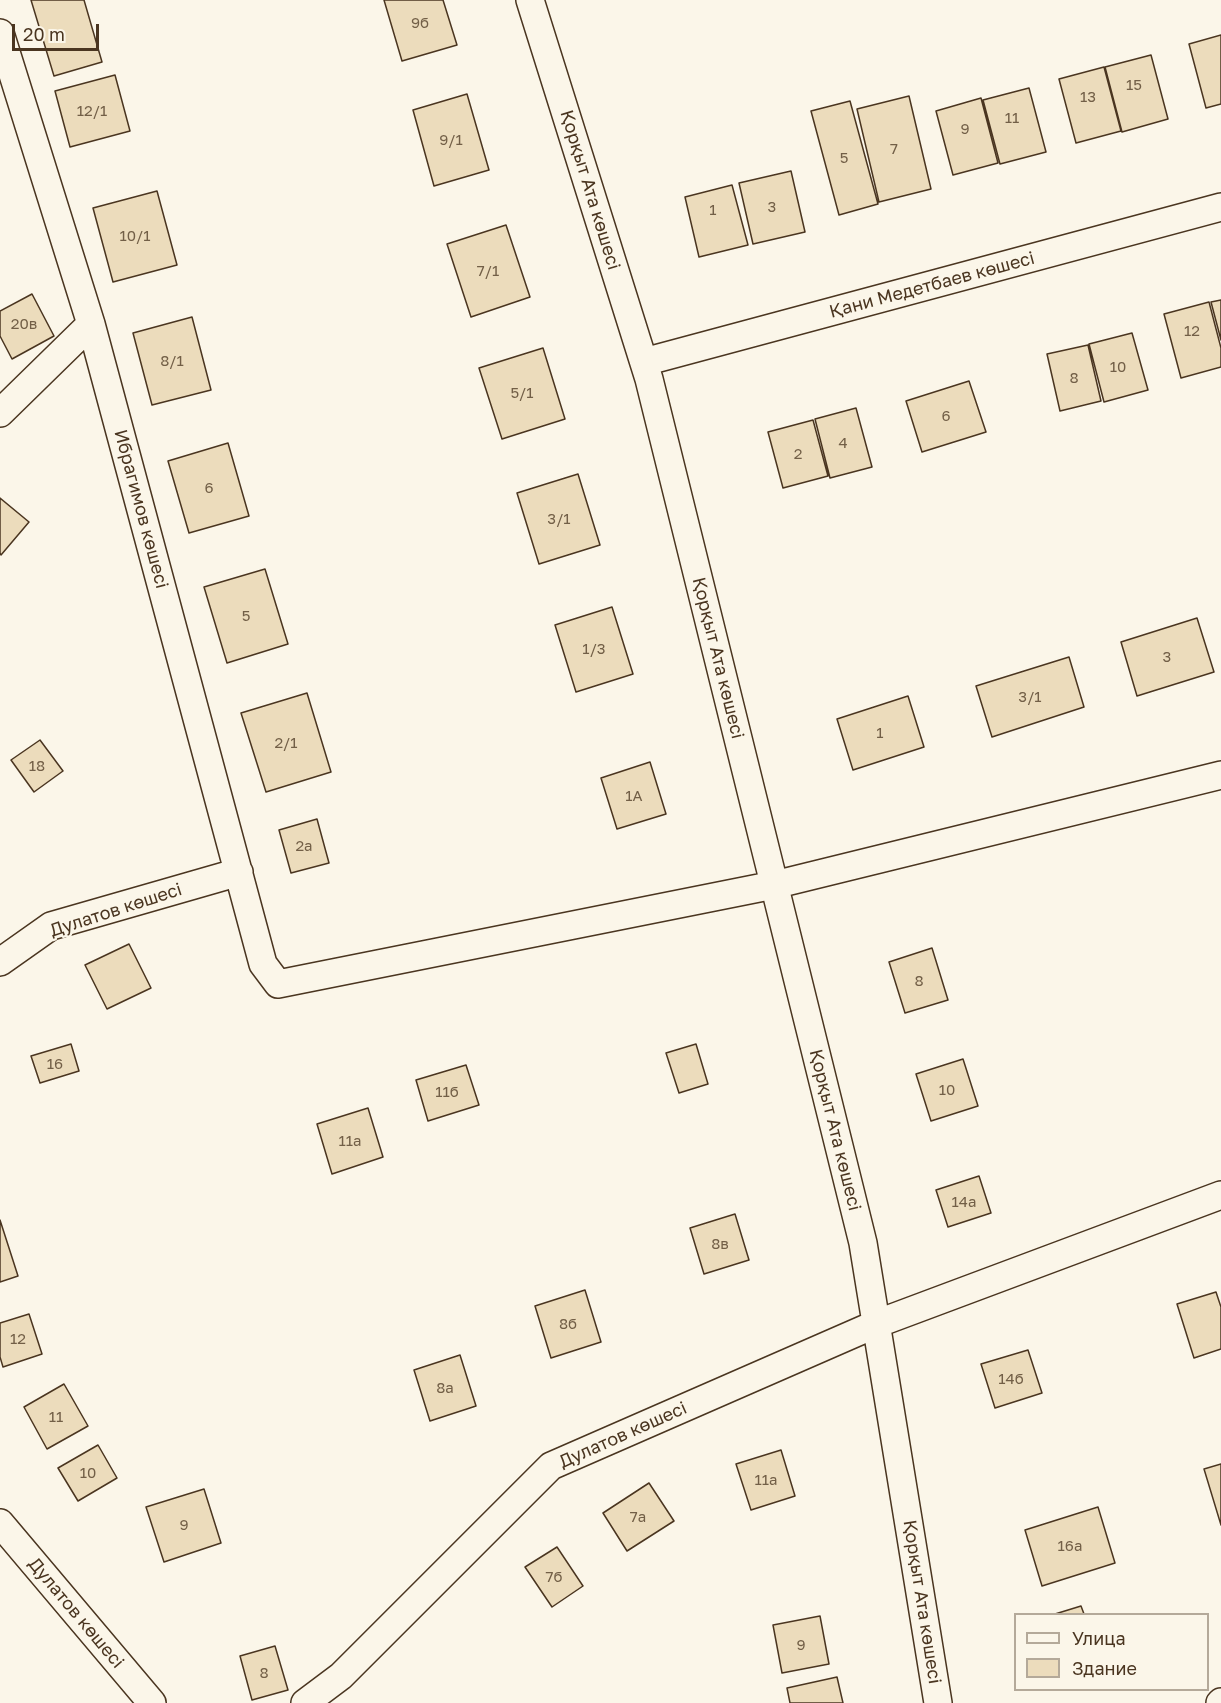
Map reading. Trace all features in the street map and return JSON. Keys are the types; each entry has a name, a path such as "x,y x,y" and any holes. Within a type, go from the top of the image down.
{"street":[{"name":"Қорқыт Ата көшесі","path":"530,0 644,362 863,1243 938,1703"},
{"name":"Ибрагимов көшесі","path":"0,33 91,324 263,964 278,984 774,885"},
{"name":"Қани Медетбаев көшесі","path":"644,362 1221,207"},
{"path":"0,413 91,324"},
{"path":"774,885 1221,775"},
{"name":"Дулатов көшесі","path":"0,962 51,926 239,872"},
{"path":"876,1324 1221,1195"},
{"name":"Дулатов көшесі","path":"305,1703 341,1676 551,1466 876,1324"},
{"name":"Дулатов көшесі","path":"0,1522 152,1703"}],"building":[{"path":"31,0 84,0 102,62 54,76"},
{"path":"384,0 443,0 457,45 402,61"},
{"path":"1221,35 1221,104 1206,108 1189,44"},
{"path":"1151,55 1168,119 1122,132 1105,67"},
{"path":"1104,67 1121,131 1076,143 1059,79"},
{"path":"115,75 130,131 70,147 55,91"},
{"path":"1029,88 1046,152 1000,164 983,100"},
{"path":"467,94 489,170 434,186 413,110"},
{"path":"909,96 931,189 879,202 857,109"},
{"path":"981,98 998,163 953,175 936,111"},
{"path":"850,101 878,204 839,215 811,111"},
{"path":"791,171 805,232 753,244 739,183"},
{"path":"732,185 748,245 699,257 685,197"},
{"path":"157,191 177,265 113,282 93,208"},
{"path":"506,225 530,297 471,317 447,244"},
{"path":"32,294 54,336 12,359 0,336 0,311"},
{"path":"1221,300 1221,340 1211,302"},
{"path":"1209,302 1221,348 1221,367 1181,378 1164,314"},
{"path":"192,317 211,390 152,405 133,333"},
{"path":"1132,333 1148,390 1104,402 1089,344"},
{"path":"1088,345 1101,401 1060,411 1047,354"},
{"path":"543,348 565,419 502,439 479,368"},
{"path":"969,381 986,432 922,452 906,401"},
{"path":"856,408 872,467 830,478 815,419"},
{"path":"813,420 828,476 783,488 768,432"},
{"path":"228,443 249,516 189,533 168,461"},
{"path":"578,474 600,545 539,564 517,493"},
{"path":"0,498 29,522 1,555 0,553"},
{"path":"265,569 288,644 227,663 204,587"},
{"path":"612,607 633,674 576,692 555,625"},
{"path":"1197,618 1214,672 1137,696 1121,642"},
{"path":"1069,657 1084,707 992,737 976,686"},
{"path":"307,693 331,772 266,792 241,713"},
{"path":"908,696 924,747 853,770 837,719"},
{"path":"40,740 63,771 34,792 11,760"},
{"path":"650,762 666,814 617,829 601,778"},
{"path":"317,819 329,863 291,873 279,830"},
{"path":"129,944 151,988 107,1009 85,965"},
{"path":"932,948 948,1000 905,1013 889,962"},
{"path":"71,1044 79,1071 40,1083 31,1056"},
{"path":"696,1044 708,1084 679,1093 666,1053"},
{"path":"963,1059 978,1106 931,1121 916,1074"},
{"path":"466,1065 479,1105 428,1121 416,1080"},
{"path":"368,1108 383,1157 332,1174 317,1124"},
{"path":"979,1176 991,1213 948,1227 936,1190"},
{"path":"735,1214 749,1260 704,1274 690,1228"},
{"path":"0,1220 18,1276 0,1282"},
{"path":"585,1290 601,1342 551,1358 535,1306"},
{"path":"1216,1292 1221,1307 1221,1349 1194,1358 1177,1304"},
{"path":"29,1314 42,1354 3,1367 0,1357 0,1323"},
{"path":"1028,1350 1042,1393 995,1408 981,1364"},
{"path":"460,1355 476,1406 430,1421 414,1370"},
{"path":"64,1384 88,1426 47,1449 24,1407"},
{"path":"98,1445 117,1478 78,1501 58,1468"},
{"path":"781,1450 795,1496 751,1510 736,1464"},
{"path":"1221,1464 1221,1525 1204,1469"},
{"path":"649,1483 674,1521 627,1551 603,1513"},
{"path":"204,1489 221,1543 164,1562 146,1507"},
{"path":"1098,1507 1115,1563 1042,1586 1025,1530"},
{"path":"557,1547 583,1586 552,1607 525,1567"},
{"path":"1081,1606 1084,1613 1058,1613"},
{"path":"820,1616 829,1664 782,1673 773,1625"},
{"path":"275,1646 288,1690 252,1700 240,1656"},
{"path":"837,1677 843,1703 790,1703 787,1688"}]}
